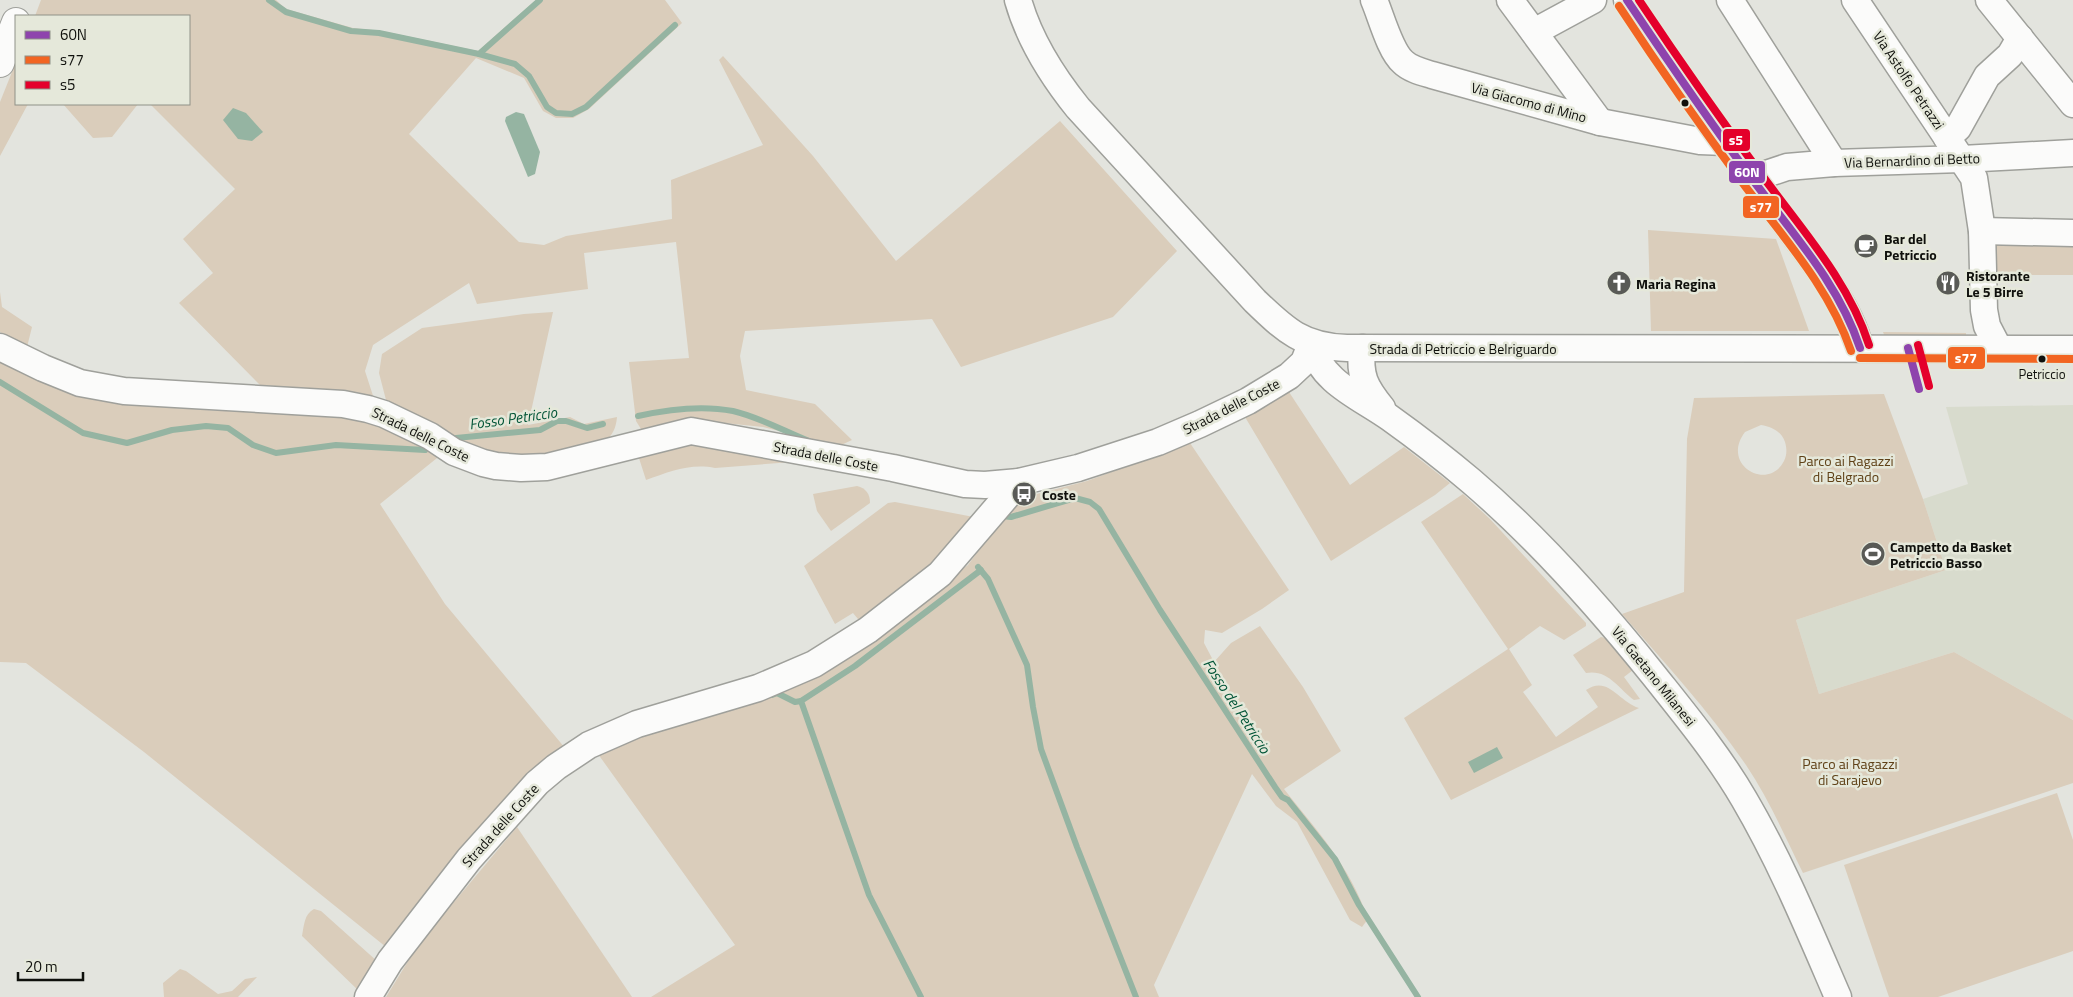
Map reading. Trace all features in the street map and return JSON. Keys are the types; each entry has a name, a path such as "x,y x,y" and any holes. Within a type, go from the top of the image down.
{"highway":[{"path":"18,15 25,0"},
{"path":"0,63 15,25"}],"street":[{"name":"Strada di Petriccio e Belriguardo","path":"1018,0 1037,45 1061,85 1078,108 1255,301 1285,328 1311,344 1336,348 2073,349"},
{"name":"Via Giacomo di Mino","path":"1374,0 1395,50 1403,62 1412,68 1600,122 1700,141 1725,142"},
{"path":"1510,0 1600,122"},
{"path":"1534,32 1593,0"},
{"path":"1730,0 1834,163"},
{"name":"Via Astolfo Petrazzi","path":"1856,0 1962,159 1975,182 1982,231 1984,310 1988,326 1999,349"},
{"path":"1989,0 2073,104"},
{"path":"1631,1 1725,142 1842,305 1855,330 1860,348"},
{"path":"1947,138 1958,128 1987,76 2010,55 2020,38"},
{"name":"Via Bernardino di Betto","path":"1754,182 1766,174 1787,167 1834,163 2073,153"},
{"path":"1982,231 2073,233"},
{"name":"Via Gaetano Milanesi","path":"1311,344 1319,364 1334,380 1450,463 1494,501 1612,624 1680,708 1727,773 1753,815 1815,944 1838,997"},
{"name":"Strada delle Coste","path":"0,347 43,368 80,383 124,391 343,404 368,409 384,414 430,436 454,452 483,464 496,466 547,468 691,431 876,465 965,484 984,485 1019,482 1078,468 1158,442 1200,424 1248,401 1289,376 1304,362 1311,344"},
{"name":"Via Gaetano Milanesi","path":"1362,348 1360,366 1363,380 1372,396 1388,417"},
{"name":"Strada delle Coste","path":"368,997 390,961 468,859 537,783 556,766 589,745 637,724 758,688 814,664 868,630 940,574 1019,482"}],"shaded area":[{"path":"233,108 246,113 263,132 252,141 238,139 223,120"},
{"path":"516,112 524,114 540,152 535,174 528,177 505,121 506,117"},
{"path":"2073,405 2073,720 1954,652 1819,694 1796,620 1946,570 1923,499 1968,484 1946,407"},
{"path":"1497,747 1503,758 1474,773 1468,762"}],"green space":[{"path":"41,0 276,0 286,9 353,28 382,31 478,51 536,0 665,0 682,23 589,109 573,118 556,118 543,111 524,78 476,58 409,134 519,242 544,245 566,236 672,219 671,180 763,145 719,60 723,56 813,156 896,261 1060,121 1177,251 1113,317 961,367 932,319 745,331 740,356 746,390 815,404 852,440 839,446 763,427 696,420 652,430 641,429 636,421 629,362 689,358 676,242 584,253 588,289 477,304 469,283 373,345 365,371 376,405 264,389 179,303 213,273 183,239 235,189 151,105 190,105 190,15 35,15"},
{"path":"15,64 15,105 27,105 0,156 0,102"},
{"path":"64,105 137,105 112,137 93,138"},
{"path":"1648,230 1776,239 1809,331 1651,331"},
{"path":"1991,243 2073,243 2073,275 1993,275"},
{"path":"0,292 2,307 32,327 27,347 0,332"},
{"path":"553,312 528,425 570,417 584,424 617,417 614,431 604,442 538,457 486,453 414,417 386,400 379,373 382,354 422,328 524,314"},
{"path":"1883,332 1966,333 1966,337 1885,337"},
{"path":"0,356 77,393 205,410 342,416 366,419 442,454 380,504 445,604 565,748 386,947 144,752 26,663 0,662"},
{"path":"1289,392 1350,485 1404,447 1450,483 1435,495 1331,561 1245,417"},
{"path":"1884,394 1923,499 1946,570 1796,620 1819,694 1954,652 2073,720 2073,783 1803,873 1769,805 1746,765 1702,706 1622,614 1684,592 1687,439 1694,398","holes":["1761,425 1776,430 1785,442 1786,454 1784,461 1777,470 1768,474 1758,474 1749,471 1742,464 1738,455 1739,444 1745,432"]},
{"path":"701,442 792,462 715,468 688,467 646,480 638,455"},
{"path":"1190,443 1289,590 1222,633 1205,630 1204,643 1214,662 1231,643 1260,626 1303,687 1341,751 1284,789 1332,850 1352,882 1368,919 1362,927 1350,920 1297,822 1276,806 1252,774 1154,985 1159,997 651,997 735,945 598,754 870,640 968,565 1011,506 1025,497 1087,481"},
{"path":"857,486 867,492 870,503 831,531 817,511 813,494"},
{"path":"1463,494 1490,519 1586,623 1586,626 1564,640 1540,626 1509,649 1532,685 1523,692 1556,737 1598,707 1586,690 1594,686 1607,687 1639,708 1451,800 1404,718 1508,649 1421,522"},
{"path":"895,502 979,518 971,529 863,625 853,613 835,624 804,566 888,503"},
{"path":"1601,637 1606,638 1633,670 1624,677 1640,699 1634,700 1612,680 1601,674 1586,673 1573,655"},
{"path":"2057,793 2073,840 2073,951 1938,997 1889,997 1844,865"},
{"path":"517,827 632,997 386,997 418,945"},
{"path":"314,909 321,911 378,962 360,992 302,936 306,917"},
{"path":"180,969 186,971 218,994 232,991 245,979 257,977 238,997 164,997 163,983"}],"waterway":[{"path":"269,0 286,12 351,31 379,33 479,54 540,0"},
{"path":"479,54 515,64 529,76 547,107 556,113 572,114 586,107 675,25"},
{"name":"Fosso Petriccio","path":"0,382 83,433 127,443 172,430 206,426 228,428 253,445 276,453 336,445 425,450"},
{"name":"Fosso Petriccio","path":"638,416 662,411 721,409 752,417 809,441"},
{"name":"Fosso Petriccio","path":"456,438 540,430 557,421 566,421 587,428 603,424"},
{"name":"Fosso del Petriccio","path":"1002,516 1011,517 1075,498 1090,502 1099,509 1160,610 1275,787 1282,797 1288,800 1335,859 1359,905 1418,997"},
{"path":"978,567 988,579 1027,665 1041,749 1136,997"},
{"path":"921,997 869,895 801,701 855,666 981,570"},
{"path":"772,695 777,693 795,702 801,701"}],"transit line":[{"name":"60N","path":"1627,0 1721,136 1813,260 1840,302 1860,348"},
{"name":"s5","path":"1639,0 1732,134 1824,258 1850,300 1869,345"},
{"name":"s77","path":"1619,6 1712,142 1819,285 1842,328 1851,351"},
{"name":"s5","path":"1918,345 1929,386"},
{"name":"60N","path":"1908,348 1919,389"},
{"name":"s77","path":"1860,358 2073,359"}],"place":[{"name":"Bar del Petriccio","path":"1866,246"},
{"name":"Maria Regina","path":"1619,283"},
{"name":"Ristorante Le 5 Birre","path":"1948,283"},
{"name":"Petriccio","path":"2042,359"},
{"name":"Coste","path":"1024,494"},
{"name":"Campetto da Basket Petriccio Basso","path":"1873,554"}],"park label":[{"name":"Parco ai Ragazzi di Belgrado","path":"1846,468"},
{"name":"Parco ai Ragazzi di Sarajevo","path":"1850,772"}]}
